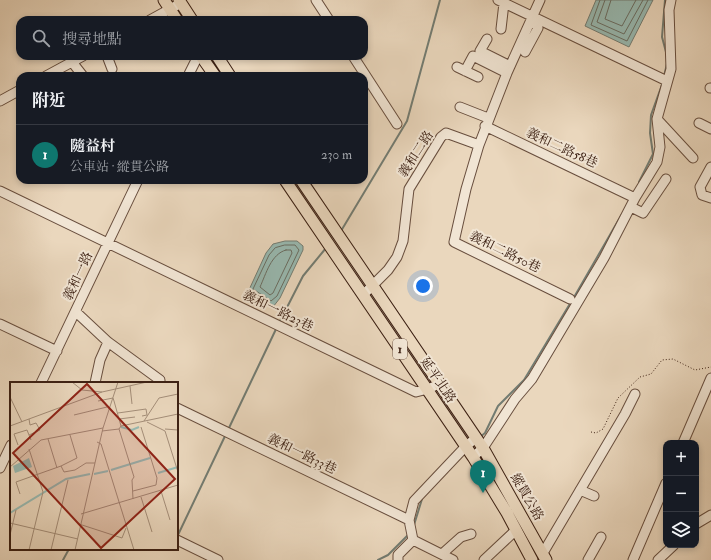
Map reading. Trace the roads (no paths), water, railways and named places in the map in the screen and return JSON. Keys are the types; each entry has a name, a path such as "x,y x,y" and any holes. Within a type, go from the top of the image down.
{"main road":[{"path":"180,2 189,16"},
{"path":"167,5 174,16"},
{"path":"203,60 211,72"},
{"path":"220,60 227,72"},
{"name":"延平北路","path":"288,184 466,446"},
{"name":"延平北路","path":"304,184 476,438"},
{"name":"1","path":"476,438 483,448"},
{"name":"1","path":"466,446 473,457"},
{"name":"縱貫公路","path":"483,448 517,506 544,557"},
{"name":"縱貫公路","path":"473,457 507,513 532,560"},
{"path":"507,513 517,506"}],"street":[{"path":"316,0 326,16"},
{"path":"479,145 486,122 508,69 540,0"},
{"path":"473,457 483,448 515,399 532,379 604,258 631,207 633,196 657,162 660,147 657,119 664,79 671,69 670,0"},
{"path":"501,29 501,1 664,79"},
{"path":"155,16 167,5 180,2"},
{"path":"525,52 538,28 532,17"},
{"path":"487,39 480,51 508,69"},
{"path":"478,76 461,69 473,56 508,69"},
{"path":"53,72 76,60"},
{"path":"108,60 112,70"},
{"path":"190,72 198,60"},
{"path":"356,60 363,72"},
{"path":"72,62 80,72"},
{"path":"368,79 397,124"},
{"path":"0,101 16,92"},
{"name":"義和二路58巷","path":"460,108 633,196"},
{"path":"657,119 693,158"},
{"path":"699,124 711,129"},
{"name":"義和二路","path":"363,295 373,287 397,257 403,241 409,189 441,137 446,133 479,145"},
{"name":"義和二路50巷","path":"479,145 466,189 454,242 570,299"},
{"path":"711,167 700,188 702,195 711,198"},
{"path":"631,207 643,213 666,179"},
{"name":"義和一路","path":"42,382 136,184"},
{"name":"義和一路23巷","path":"0,191 416,392 439,384"},
{"path":"76,312 108,342 160,380 160,382"},
{"path":"0,324 57,351"},
{"path":"95,382 100,360 108,342"},
{"path":"684,440 711,378"},
{"path":"544,557 580,490 635,394"},
{"name":"義和一路33巷","path":"178,409 410,530 447,558"},
{"path":"398,560 398,556 410,530 414,501 466,446 476,438"},
{"path":"0,468 2,456 10,446"},
{"path":"580,490 594,496"},
{"path":"633,560 663,490"},
{"path":"699,522 711,515"},
{"path":"484,560 516,530"},
{"path":"447,558 461,537 471,534"},
{"path":"588,560 601,537"},
{"path":"178,540 218,560"},
{"path":"658,560 671,548"}],"water":[{"path":"596,0 653,0 629,47 585,26"},
{"path":"285,241 297,241 303,246 303,250 280,298 273,307 248,292 266,253 273,244"}],"waterway":[{"path":"341,231 407,121 440,0"},
{"path":"665,0 662,37 666,52"},
{"path":"664,76 667,64"},
{"path":"639,182 653,154 650,133 651,115 663,82"},
{"path":"573,299 622,214"},
{"path":"279,323 303,276 326,248"},
{"path":"480,437 485,433 498,406 524,380 571,302"},
{"path":"228,430 277,327"},
{"path":"178,535 226,434"},
{"path":"414,525 422,499"},
{"path":"378,560 388,555 409,534"},
{"path":"63,560 68,550"}],"place":[{"name":"隨益村","path":"483,493"}]}
